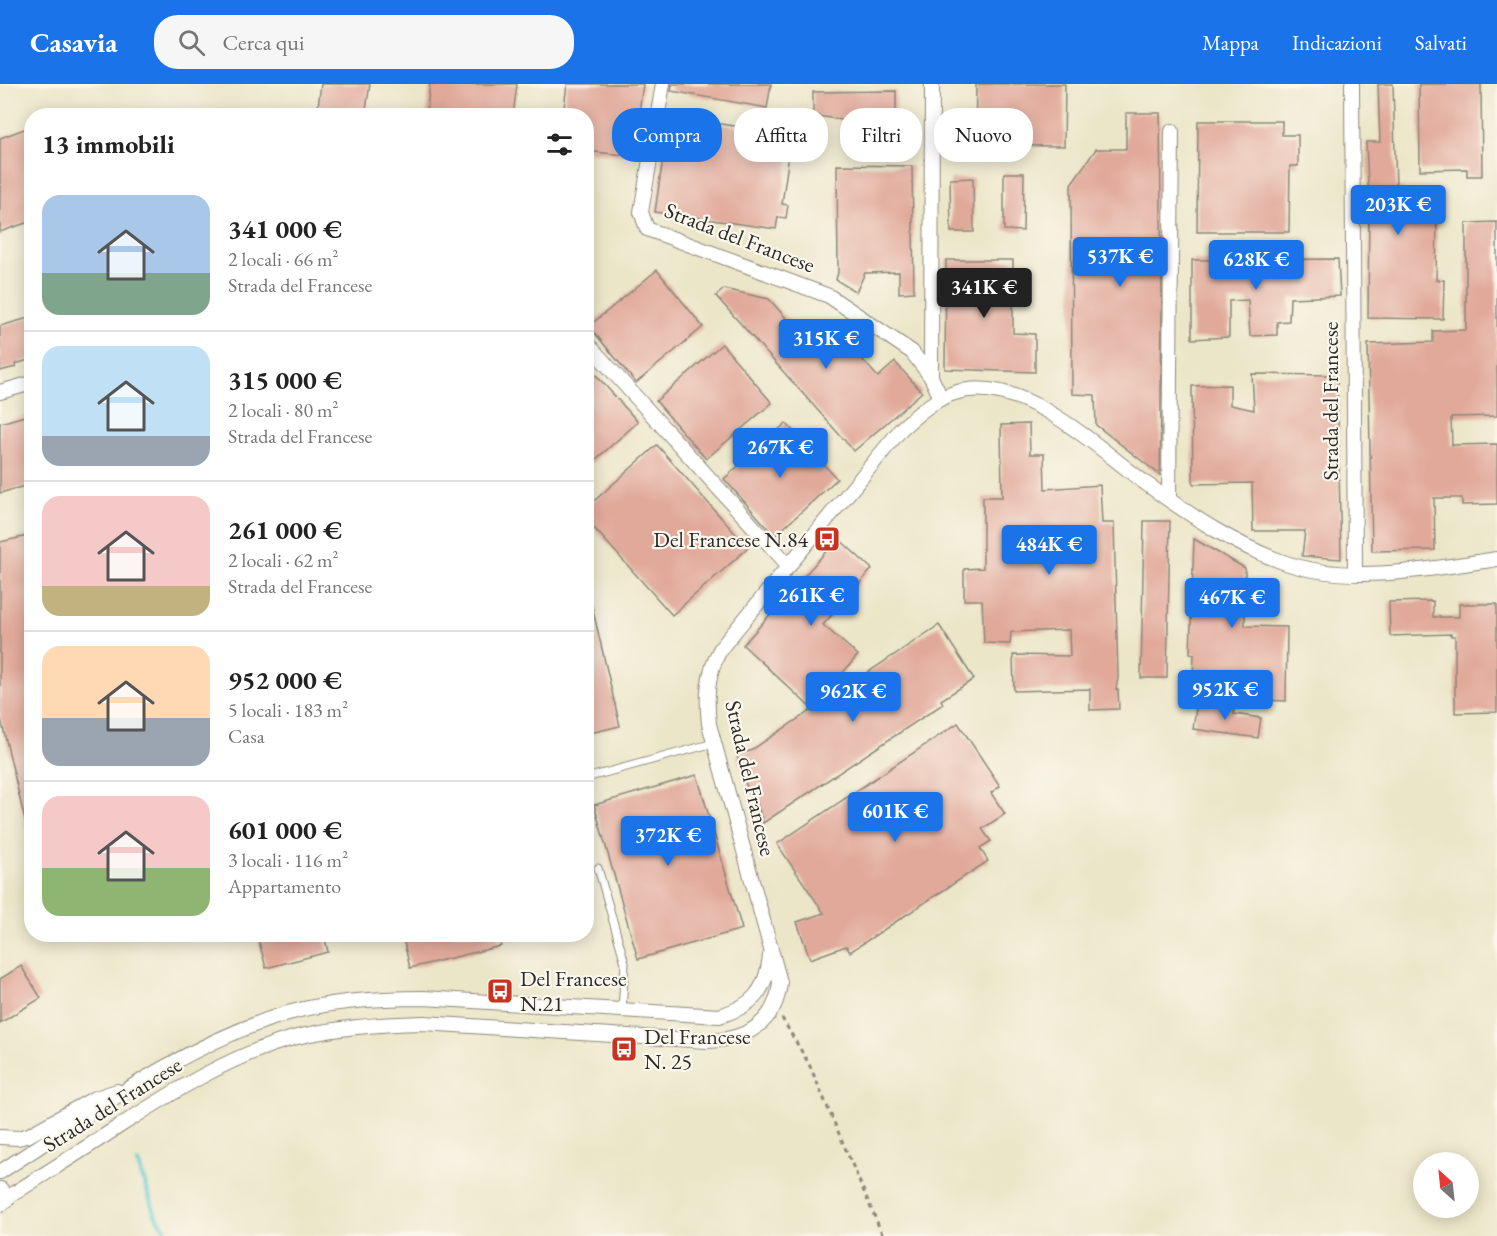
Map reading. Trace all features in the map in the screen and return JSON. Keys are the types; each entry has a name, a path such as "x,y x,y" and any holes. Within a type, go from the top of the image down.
{"street":[{"name":"Strada del Francese","path":"663,84 640,212 648,229 829,296 912,351 931,377 941,398"},
{"name":"Strada del Francese","path":"931,377 932,84"},
{"name":"Strada del Francese","path":"1352,84 1355,573"},
{"path":"1168,499 1172,130"},
{"path":"594,351 789,566"},
{"path":"0,392 24,385"},
{"name":"Strada del Francese","path":"2,1197 155,1103 224,1064 297,1037 377,1025 424,1023 706,1041 723,1041 752,1031 774,1006 779,995 780,982 709,724 707,685 714,660 721,648 902,428 941,398 954,393 983,390 998,391 1023,398 1062,421 1168,499 1229,538 1273,559 1311,570 1355,573 1427,569 1497,560"},
{"name":"Strada del Francese","path":"0,1172 134,1086 213,1041 290,1013 375,1000 424,998 719,1016 732,1012 753,1000 765,981 771,954"},
{"path":"375,1000 377,1025"},
{"path":"610,1035 617,1010"},
{"path":"243,1029 253,1052"},
{"path":"0,1137 18,1138 29,1135 93,1099 134,1086"}],"lane":[{"path":"594,776 714,743"},
{"path":"598,868 625,963 617,1010"}],"path":[{"path":"774,1006 809,1064 883,1236"}],"building":[{"path":"321,84 370,84 366,108 318,108"},
{"path":"430,84 517,84 514,108 427,108"},
{"path":"567,84 643,84 640,108 612,108 612,154 594,152 594,108 564,108"},
{"path":"672,84 771,84 767,108 671,91"},
{"path":"976,84 1065,84 1064,146 1033,146 1033,108 976,108"},
{"path":"1378,84 1393,84 1396,188 1404,188 1405,217 1437,216 1436,280 1444,280 1443,319 1368,318 1369,205 1366,142 1380,142"},
{"path":"1419,84 1481,84 1482,176 1467,176 1467,169 1420,170"},
{"path":"896,91 896,108 840,108 840,120 828,118 828,108 813,108 813,92"},
{"path":"1126,113 1160,113 1162,311 1160,475 1096,425 1095,395 1072,394 1071,184 1096,149 1126,149"},
{"path":"1198,121 1282,121 1282,135 1298,135 1298,166 1290,166 1289,232 1197,232"},
{"path":"722,124 734,126 734,162 788,162 782,204 788,205 786,218 778,217 776,229 655,212 662,162 722,162"},
{"path":"24,129 24,224 0,232 0,138"},
{"path":"837,165 912,166 914,292 899,293 899,272 865,273 856,292 836,280 838,272"},
{"path":"1004,173 1024,173 1023,231 1004,230"},
{"path":"973,178 974,232 951,232 950,179"},
{"path":"1497,222 1497,416 1451,417 1452,445 1497,444 1497,504 1462,505 1462,498 1434,498 1435,550 1372,551 1368,344 1433,342 1433,331 1466,330 1466,223"},
{"path":"1338,259 1340,296 1290,298 1289,321 1277,322 1277,335 1250,336 1248,300 1229,301 1229,337 1192,339 1192,260"},
{"path":"946,260 1013,260 1013,333 1035,334 1035,372 945,369"},
{"path":"657,270 703,327 636,383 594,332 594,322"},
{"path":"724,289 769,299 801,335 811,326 825,342 837,331 878,377 895,362 922,392 854,451 716,296"},
{"path":"24,319 24,361 15,364 16,367 0,371 0,326"},
{"path":"722,344 772,403 706,459 656,401"},
{"path":"594,373 638,422 594,461"},
{"path":"1252,374 1337,375 1341,559 1302,556 1305,531 1253,531 1252,483 1193,484 1192,386 1230,385 1230,405 1254,410"},
{"path":"24,416 24,486 0,493 0,423"},
{"path":"786,423 837,479 775,536 724,479"},
{"path":"1029,424 1030,454 1044,454 1045,489 1100,485 1102,523 1114,523 1118,678 1116,689 1118,690 1119,709 1090,710 1090,689 1014,691 1013,655 1070,656 1069,630 1011,632 1010,644 984,643 982,600 964,600 964,569 983,568 983,497 1002,497 1001,425"},
{"path":"657,445 748,548 672,615 594,528 594,501"},
{"path":"1144,521 1170,521 1167,678 1141,678"},
{"path":"24,537 24,816 0,715 0,542"},
{"path":"838,538 872,569 823,625 858,655 812,709 743,645"},
{"path":"1194,539 1245,568 1245,626 1287,627 1286,701 1262,700 1261,679 1193,679 1194,654 1190,653"},
{"path":"1433,601 1433,617 1459,617 1459,604 1497,604 1497,712 1455,713 1455,636 1451,634 1390,636 1389,602"},
{"path":"594,615 620,726 594,732"},
{"path":"939,625 974,679 941,700 943,704 763,823 754,793 749,794 737,755 750,751"},
{"path":"1197,702 1235,707 1234,714 1261,718 1258,738 1193,729"},
{"path":"958,723 1000,786 991,793 1005,814 982,829 991,841 980,848 988,861 850,952 846,946 810,959 797,922 824,913 777,844"},
{"path":"697,775 742,929 638,959 594,805"},
{"path":"259,942 326,942 328,952 266,968"},
{"path":"404,942 500,942 501,946 410,968"},
{"path":"21,966 41,998 0,1023 0,979"}],"waterway":[{"path":"138,1163 155,1214 169,1236"}],"place":[{"name":"Del Francese N.84","path":"827,539"},
{"name":"Del Francese N.21","path":"500,991"},
{"name":"Del Francese N. 25","path":"624,1049"}]}
